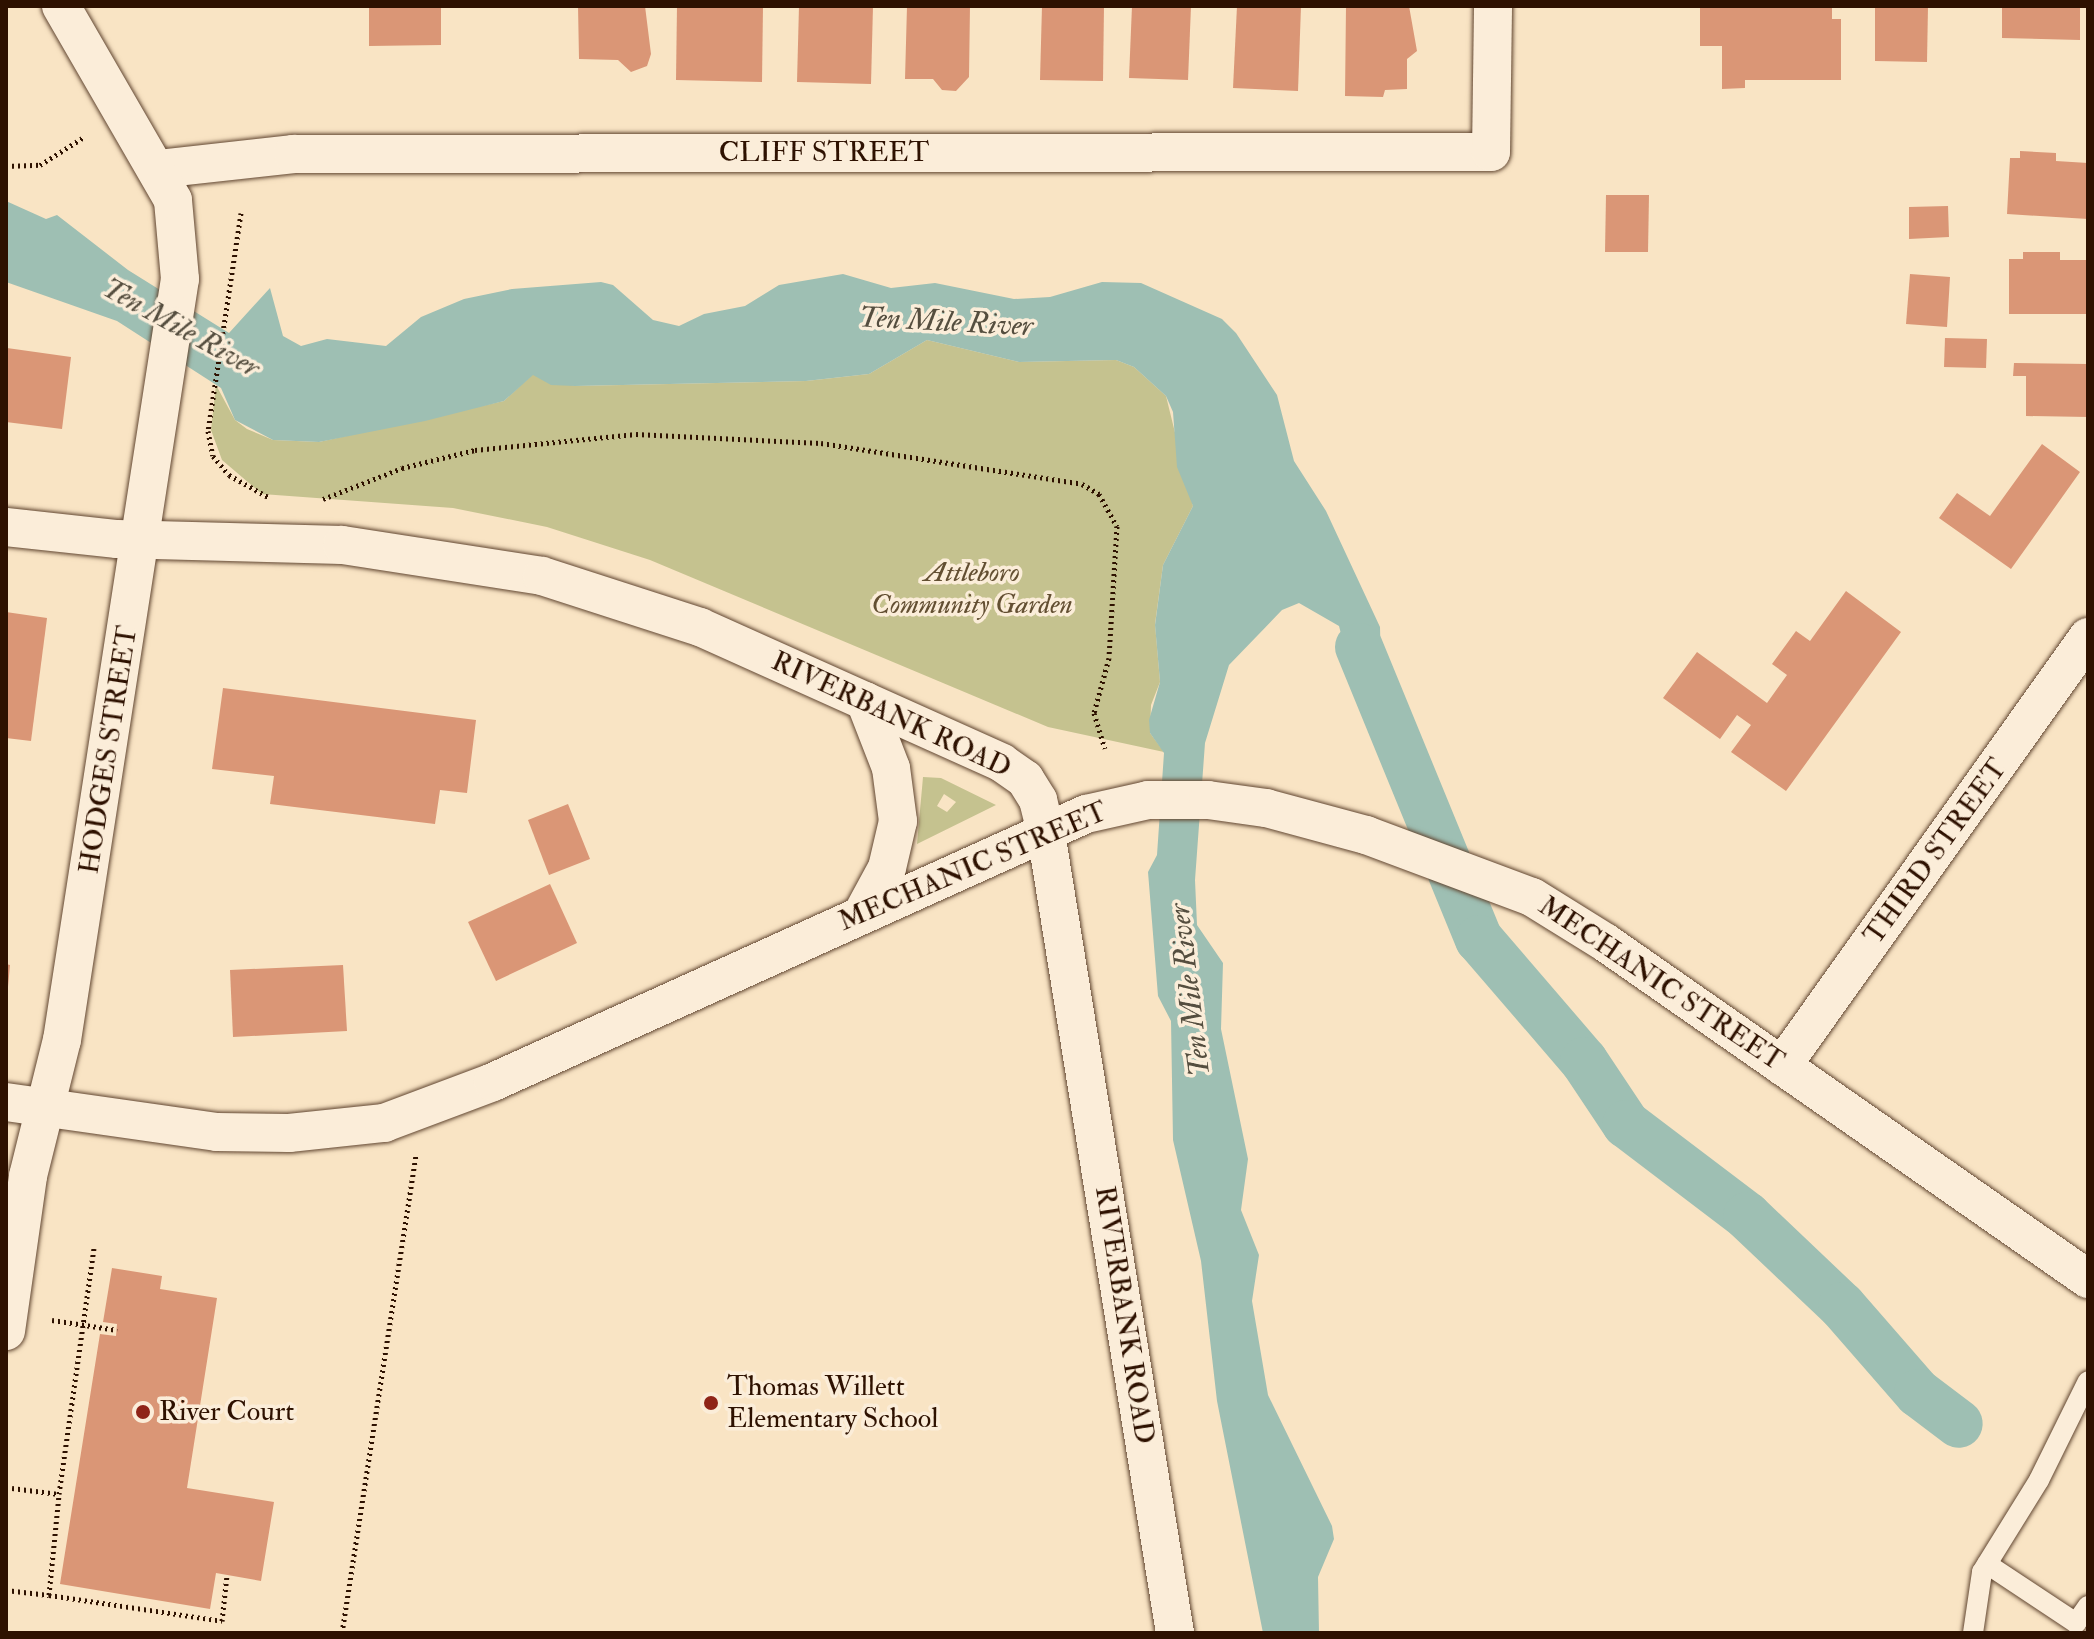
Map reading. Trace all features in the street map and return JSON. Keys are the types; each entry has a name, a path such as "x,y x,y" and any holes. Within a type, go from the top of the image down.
{"street":[{"path":"61,6 158,169"},
{"name":"CLIFF STREET","path":"158,169 293,154 1491,152 1493,6"},
{"name":"HODGES STREET","path":"22,1324 28,1176 62,1040 143,539 180,279 178,219 158,169"},
{"name":"RIVERBANK ROAD","path":"6,527 143,539 342,545 542,576 669,615 1014,770 1038,800 1046,833 1175,1633"},
{"name":"THIRD STREET","path":"1782,1066 2088,637"},
{"path":"862,914 887,868 898,821 889,758 865,701"},
{"name":"MECHANIC STREET","path":"6,1102 242,1134 384,1123 493,1082 1046,833 1129,802 1231,803 1328,823 1406,848 1532,897 2088,1279"}],"lane":[{"path":"1973,1633 1979,1581 2039,1480 2088,1381"},
{"path":"1987,1564 2076,1623 2088,1606"}],"path":[{"path":"6,166 40,165 84,137"},
{"path":"241,213 208,431 213,456 254,492 281,501"},
{"path":"308,503 402,468 475,450 636,434 821,443 1082,484 1099,494 1117,526 1109,658 1094,713 1105,748"},
{"path":"342,1633 416,1154"},
{"path":"49,1595 59,1494 94,1248"},
{"path":"22,1324 83,1325 117,1330"},
{"path":"12,1488 59,1494"},
{"path":"6,1590 222,1621 227,1575"}],"green space":[{"name":"Attleboro Community Garden","path":"927,340 1019,362 1116,360 1134,367 1166,396 1193,506 1163,565 1155,624 1160,682 1151,705 1150,733 1164,752 1048,727 650,560 547,527 453,508 262,494 222,460 211,430 216,385 235,420 247,429 273,440 319,442 504,401 533,374 575,386 806,381 869,374"},
{"path":"923,777 941,778 996,805 917,844","holes":["944,794 956,802 947,812 937,806"]}],"water":[{"name":"Ten Mile River","path":"6,201 46,219 57,215 128,270 229,333 270,288 283,336 301,346 327,339 386,346 421,317 464,299 512,289 601,282 613,285 653,320 679,326 704,314 745,306 779,285 843,274 891,288 935,283 1014,299 1050,297 1102,282 1141,283 1222,319 1236,333 1277,395 1294,461 1326,511 1380,627 1382,707 1351,673 1339,626 1299,603 1282,610 1229,665 1205,743 1195,880 1197,925 1223,963 1221,1029 1248,1159 1241,1210 1259,1255 1252,1301 1268,1395 1332,1526 1334,1539 1318,1577 1319,1633 1263,1633 1217,1401 1201,1261 1173,1140 1171,1021 1158,996 1148,872 1157,855 1164,753 1150,733 1149,720 1160,682 1155,625 1163,565 1193,506 1177,467 1173,412 1166,396 1134,367 1116,360 1019,362 927,340 869,374 806,381 575,386 551,385 533,375 504,401 425,421 319,442 273,440 235,420 221,388 117,321 6,282"}],"building":[{"path":"369,6 441,6 441,45 369,46"},
{"path":"578,6 645,6 651,54 647,66 631,72 618,60 579,59"},
{"path":"677,6 763,6 762,82 676,80"},
{"path":"799,6 873,6 871,84 797,82"},
{"path":"907,6 970,6 969,77 956,91 942,90 933,79 905,79"},
{"path":"1042,6 1104,6 1103,81 1040,80"},
{"path":"1132,6 1191,6 1188,80 1129,78"},
{"path":"1237,6 1301,6 1298,91 1233,88"},
{"path":"1346,6 1409,6 1417,51 1407,59 1407,89 1385,90 1383,97 1345,96"},
{"path":"1700,6 1832,6 1832,19 1841,19 1841,80 1745,80 1745,88 1722,89 1722,46 1700,46"},
{"path":"1875,6 1928,6 1927,62 1875,61"},
{"path":"2002,6 2080,6 2080,40 2002,38"},
{"path":"2020,151 2056,153 2056,161 2088,163 2088,219 2007,214 2010,158 2020,158"},
{"path":"1606,195 1649,195 1648,252 1605,252"},
{"path":"1948,206 1949,237 1909,239 1909,207"},
{"path":"2023,252 2060,252 2060,260 2088,260 2088,314 2009,314 2009,259 2023,259"},
{"path":"1910,274 1950,277 1947,327 1906,324"},
{"path":"1945,338 1987,339 1986,368 1944,367"},
{"path":"7,348 71,357 62,429 6,422"},
{"path":"2014,363 2088,364 2088,417 2026,416 2026,376 2013,376"},
{"path":"2042,444 2080,472 2011,569 1939,518 1957,493 1990,516"},
{"path":"1846,591 1901,632 1786,791 1731,752 1751,725 1737,715 1720,739 1663,698 1697,652 1767,703 1787,675 1772,664 1796,631 1810,641"},
{"path":"6,612 47,618 31,741 6,738"},
{"path":"223,688 476,720 467,793 440,790 435,824 270,804 274,776 212,769"},
{"path":"568,804 590,859 549,875 528,820"},
{"path":"550,884 577,943 496,981 468,922"},
{"path":"6,964 10,965 8,987 6,986"},
{"path":"343,965 347,1031 233,1037 230,970"},
{"name":"River Court","path":"112,1268 162,1276 160,1289 217,1298 187,1488 274,1502 261,1581 216,1573 210,1609 60,1584 100,1334 116,1336 117,1324 103,1322"}],"waterway":[{"path":"1359,647 1479,939 1584,1061 1626,1124 1747,1216 1842,1306 1918,1393 1959,1424"}],"place":[{"name":"Thomas Willett Elementary School","path":"711,1403"},
{"name":"River Court","path":"143,1412"}]}
